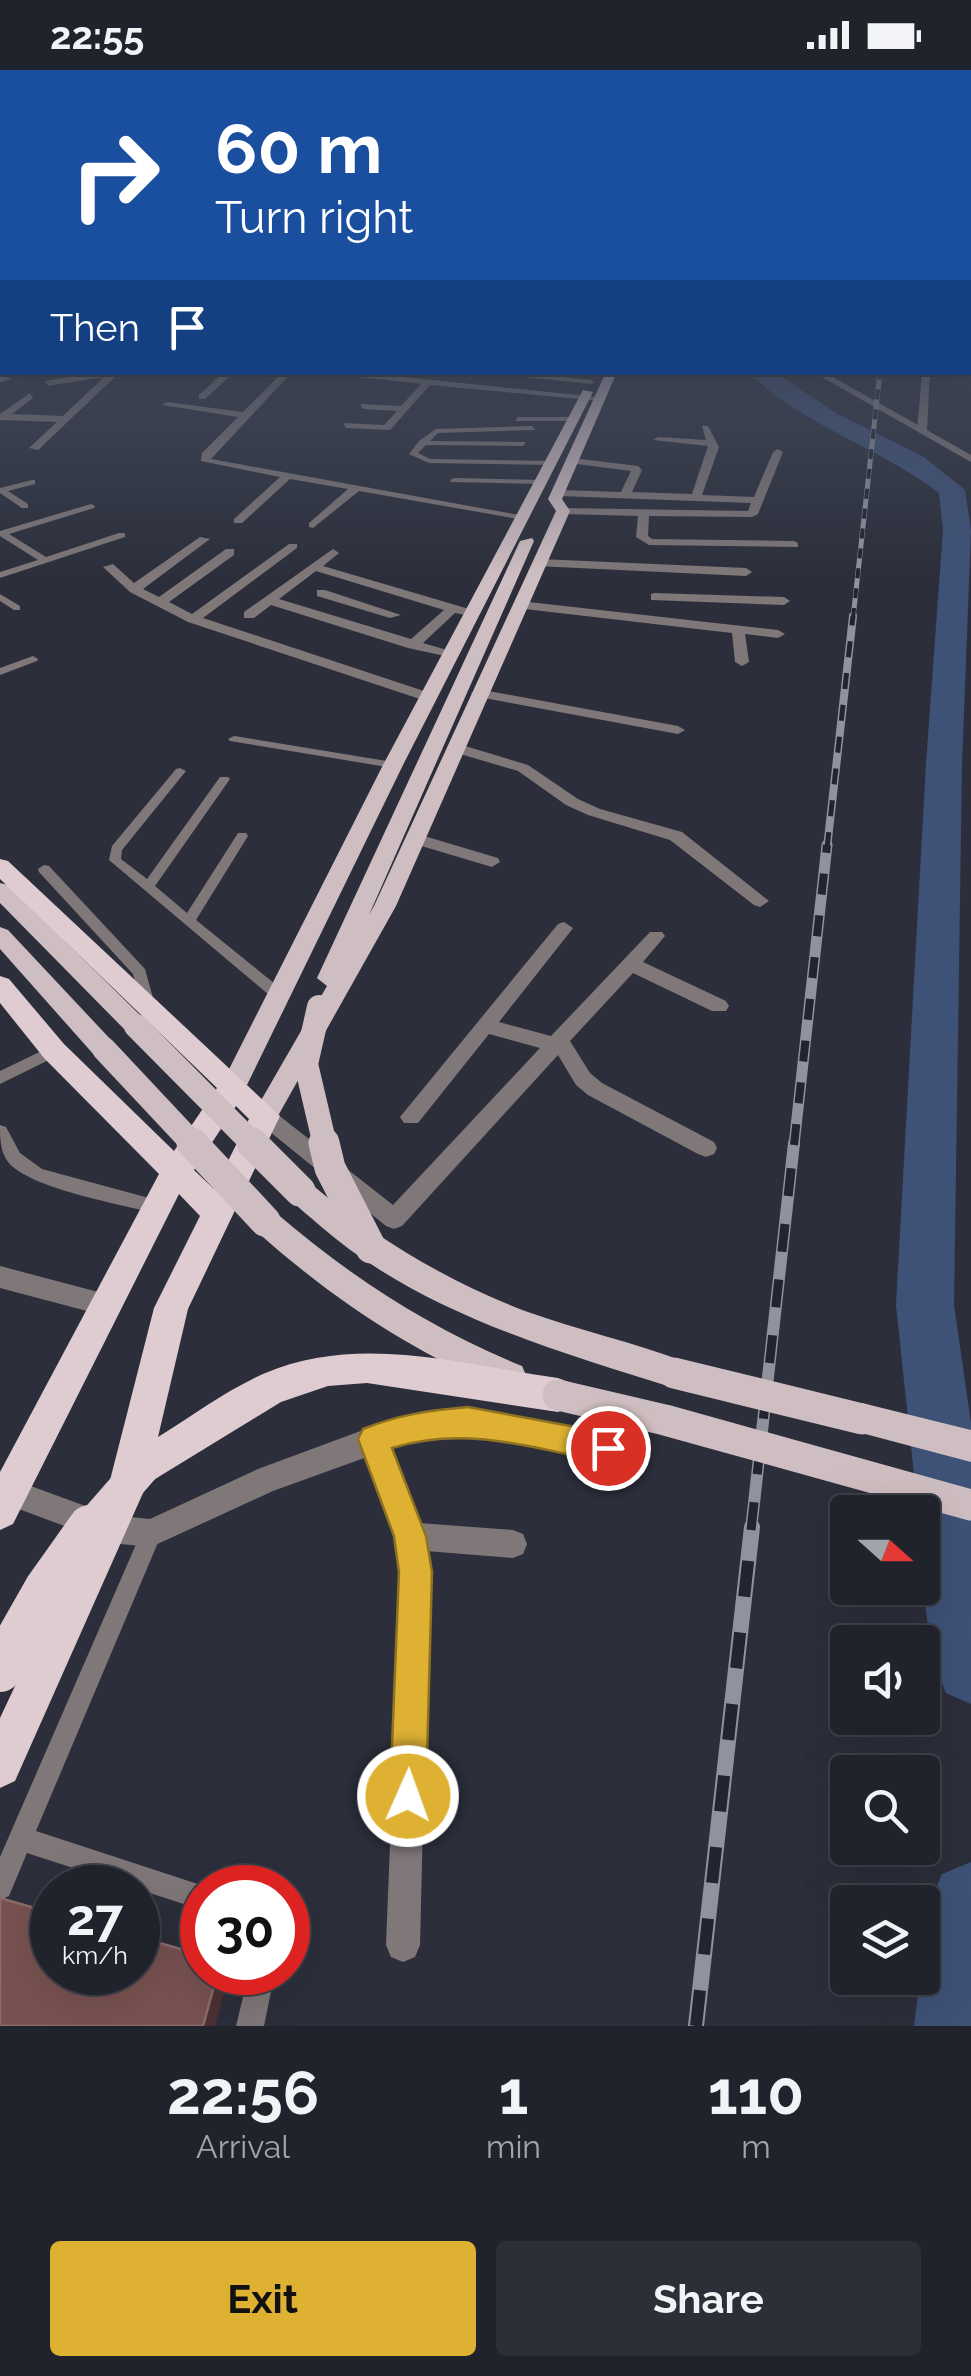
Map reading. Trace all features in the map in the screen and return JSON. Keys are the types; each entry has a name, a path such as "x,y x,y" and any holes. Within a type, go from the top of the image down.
{"highway":[{"path":"0,866 142,1017 265,1116 172,1308 126,1492 0,1766"},
{"path":"2,989 54,1051 218,1213"},
{"path":"5,1502 154,1206 233,1087"},
{"path":"0,1670 65,1558 114,1495 166,1450 271,1388 305,1375 368,1367 558,1395"}],"main road":[{"path":"265,1116 385,906 540,563 554,496 551,462 589,394"},
{"path":"371,1248 330,1168 306,1064 319,1007 337,957 526,542 573,460 592,394"},
{"path":"233,1087 449,655 461,611 524,517 554,496"},
{"path":"0,890 142,1017 309,1200 405,1273 533,1330 674,1373 971,1446"},
{"path":"0,936 291,1246 460,1357 558,1395 665,1420 971,1505"}],"street":[{"path":"34,448 92,394"},
{"path":"266,394 206,456 206,461 524,517"},
{"path":"346,425 387,428 417,394"},
{"path":"860,394 971,459"},
{"path":"922,431 924,394"},
{"path":"3,419 30,396"},
{"path":"167,405 246,414"},
{"path":"363,406 404,409"},
{"path":"3,419 66,419"},
{"path":"704,428 714,443"},
{"path":"658,440 714,443"},
{"path":"696,498 714,443"},
{"path":"554,496 644,512 752,514 778,452"},
{"path":"573,460 637,470 624,495"},
{"path":"238,521 286,478"},
{"path":"312,525 355,489"},
{"path":"554,496 758,500"},
{"path":"644,512 642,537 649,542 794,545"},
{"path":"134,589 204,539"},
{"path":"193,618 293,546"},
{"path":"158,603 230,552"},
{"path":"249,614 332,553"},
{"path":"540,563 746,572"},
{"path":"110,566 134,589 193,618 428,697"},
{"path":"314,567 461,611"},
{"path":"653,623 656,568"},
{"path":"256,573 292,583"},
{"path":"303,610 340,575"},
{"path":"321,593 395,615"},
{"path":"655,596 784,601"},
{"path":"269,600 449,655"},
{"path":"520,605 653,623 778,634"},
{"path":"412,644 461,611"},
{"path":"738,630 742,662"},
{"path":"478,693 678,730"},
{"path":"455,748 522,768 556,793 594,812 676,836 760,902"},
{"path":"414,838 492,862"},
{"path":"410,1117 564,928"},
{"path":"265,1116 394,1219 656,936"},
{"path":"631,964 719,1006"},
{"path":"484,1026 558,1043 594,1089 706,1148"},
{"path":"0,1277 102,1304"},
{"path":"5,1502 110,1530 150,1533 268,1479 416,1426 468,1421 608,1448"},
{"path":"374,1439 410,1536 416,1572 403,1945"},
{"path":"410,1536 513,1544"}],"lane":[{"path":"458,419 572,419"},
{"path":"532,428 445,429 430,434 413,454 429,461 551,462"},
{"path":"422,443 522,444"},
{"path":"454,480 554,496"},
{"path":"1,491 32,482"},
{"path":"1,491 25,506"},
{"path":"44,560 2,533 91,506"},
{"path":"0,575 122,534"},
{"path":"0,597 17,608"},
{"path":"0,672 33,659"},
{"path":"234,739 393,766"},
{"path":"180,771 114,855 148,888 280,996"},
{"path":"148,888 224,779"},
{"path":"188,921 242,836"},
{"path":"44,869 140,972 142,1017"},
{"path":"0,1078 54,1051"},
{"path":"0,1131 14,1158 37,1175 154,1206"},
{"path":"0,1886 150,1533"},
{"path":"22,1839 180,1890"},
{"path":"250,2026 257,1995"}],"building":[{"path":"0,1898 30,1907 30,1995 160,1995 160,1943 180,1949 180,1995 212,1995 203,2026 0,2026"}],"waterway":[{"path":"792,394 828,418 915,462 952,490 957,530 944,764 925,1305 971,1668"},
{"path":"957,2026 971,1903"}],"railway":[{"path":"853,618 878,394"},
{"path":"827,848 853,616"},
{"path":"794,1145 827,845"},
{"path":"751,1530 794,1143"},
{"path":"696,2026 752,1527"}],"route":[{"path":"408,1796 416,1572 410,1536 374,1439 416,1426 468,1421 608,1448"}]}
